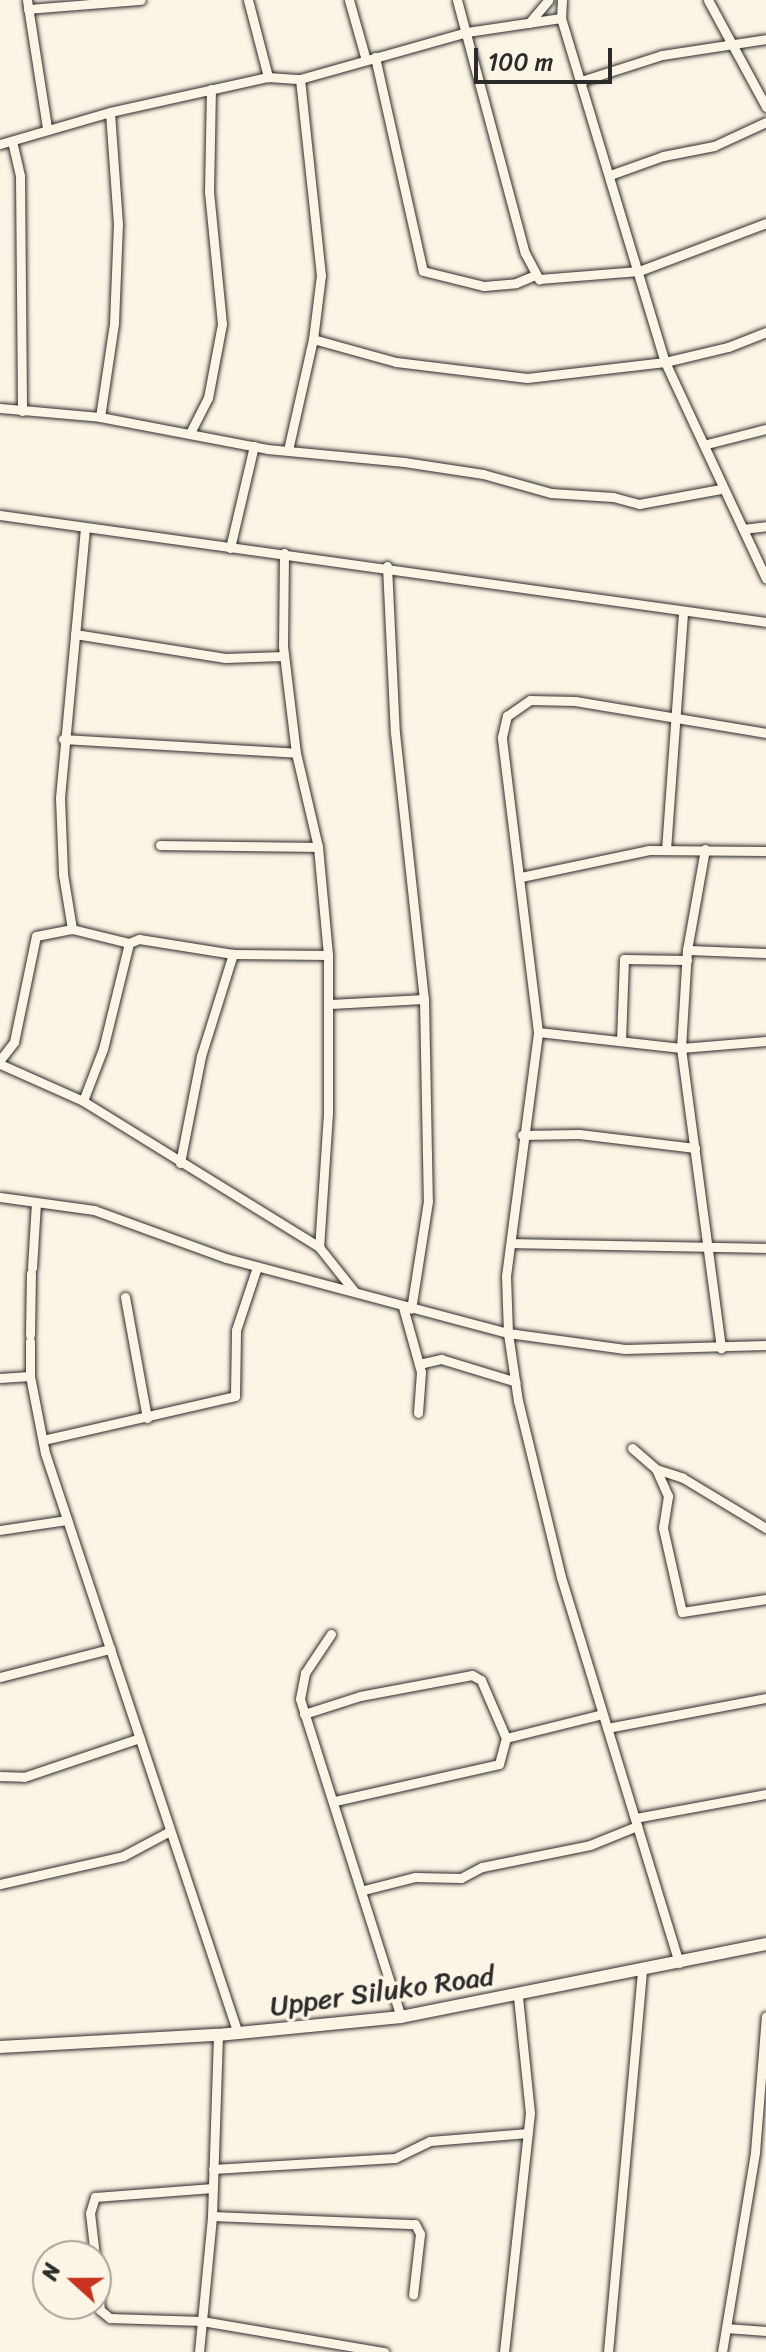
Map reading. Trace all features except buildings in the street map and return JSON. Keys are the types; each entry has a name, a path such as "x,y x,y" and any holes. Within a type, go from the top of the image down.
{"main road":[{"name":"Upper Siluko Road","path":"0,2047 238,2034 401,2017 766,1944"}],"street":[{"path":"47,128 28,4 141,0"},
{"path":"248,0 268,77"},
{"path":"349,0 370,59 423,271 484,286 516,283 535,275 550,279 639,271 766,223"},
{"path":"457,0 535,275"},
{"path":"529,23 548,0"},
{"path":"562,0 561,18 665,362 707,444 721,489 766,579"},
{"path":"708,0 766,107"},
{"path":"0,144 47,128 211,89 268,77 300,79 467,32 561,18"},
{"path":"581,81 662,55 732,47 766,39"},
{"path":"288,450 313,339 321,275 300,79"},
{"path":"190,433 208,398 222,324 209,192 211,89"},
{"path":"100,417 114,323 118,224 110,112"},
{"path":"610,175 663,156 714,146 766,122"},
{"path":"12,141 20,176 22,411"},
{"path":"313,339 396,362 527,378 665,362 728,347 766,332"},
{"path":"0,408 100,417 254,446 483,474 551,493 613,497 639,504 721,489"},
{"path":"707,444 766,429"},
{"path":"230,548 254,446"},
{"path":"0,515 230,548 387,566 683,613 766,622"},
{"path":"743,529 766,526"},
{"path":"72,929 63,874 63,739 85,528"},
{"path":"284,553 284,656 296,753 318,847 328,955 330,1004 319,1247"},
{"path":"387,566 395,733 424,999 428,1201 407,1308 419,1364 418,1413"},
{"path":"666,850 683,613"},
{"path":"75,634 225,658 284,656"},
{"path":"679,1963 561,1577 516,1382 508,1333 511,1243 522,1135 538,1032 502,737 507,716 530,700 575,701 676,721 766,733"},
{"path":"63,739 296,753"},
{"path":"160,845 318,847"},
{"path":"705,849 687,955 681,1048 695,1148 704,1247 721,1348"},
{"path":"521,877 566,864 666,850 766,851"},
{"path":"328,955 233,954 139,939 129,943 72,929 36,936 14,1042 0,1062 83,1101 319,1247 354,1291"},
{"path":"83,1101 103,1049 129,943"},
{"path":"621,1041 624,959 766,953"},
{"path":"180,1163 201,1056 233,954"},
{"path":"330,1004 424,999"},
{"path":"538,1032 681,1048 766,1041"},
{"path":"522,1135 579,1134 695,1148"},
{"path":"0,1197 94,1210 257,1267 508,1333 625,1349 766,1345"},
{"path":"36,1202 30,1376 43,1440 238,2034"},
{"path":"511,1243 766,1248"},
{"path":"43,1440 235,1396 236,1330 257,1267"},
{"path":"125,1297 147,1418"},
{"path":"419,1364 441,1359 516,1382"},
{"path":"0,1378 30,1376"},
{"path":"632,1448 656,1469 683,1478 766,1528"},
{"path":"656,1469 668,1496 663,1528 682,1612 766,1599"},
{"path":"0,1530 67,1520"},
{"path":"331,1634 305,1673 300,1699 364,1890 401,2017"},
{"path":"0,1677 110,1649"},
{"path":"304,1714 360,1696 472,1675 481,1680 506,1738 499,1764 335,1801"},
{"path":"607,1728 766,1698"},
{"path":"506,1738 602,1714"},
{"path":"0,1776 24,1777 140,1738"},
{"path":"364,1890 415,1877 461,1878 482,1867 590,1845 636,1822 766,1794"},
{"path":"0,1884 123,1856 170,1831"},
{"path":"608,2352 642,1970"},
{"path":"504,2352 528,2133 529,2085 518,1996"},
{"path":"722,2352 755,2152 766,2016"},
{"path":"199,2352 212,2216 218,2035"},
{"path":"213,2169 395,2158 430,2141 528,2133"},
{"path":"93,2240 90,2213 95,2197 213,2188"},
{"path":"212,2216 415,2224 420,2234 413,2295"},
{"path":"112,2316 202,2321 384,2352"},
{"path":"726,2328 766,2331"}]}
